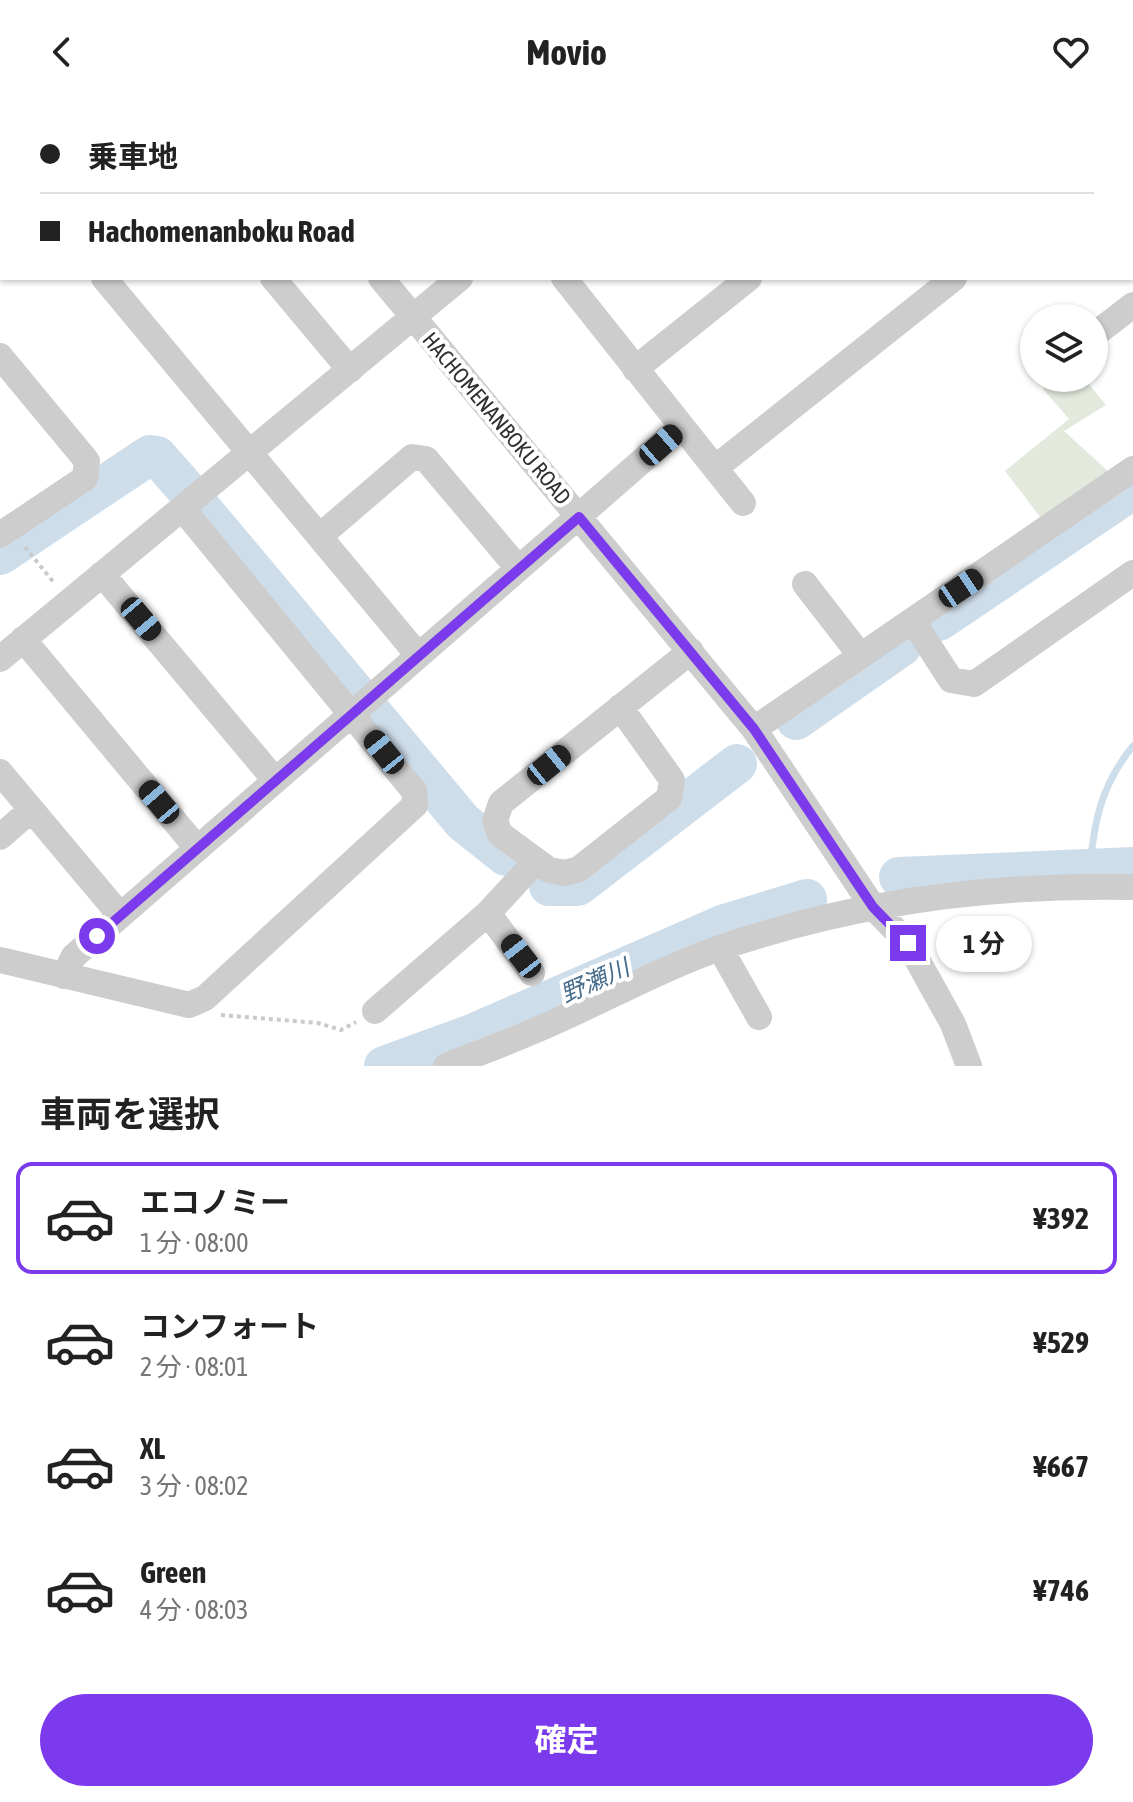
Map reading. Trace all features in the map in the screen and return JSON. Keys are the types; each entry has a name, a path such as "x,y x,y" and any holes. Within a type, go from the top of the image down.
{"street":[{"path":"106,280 418,655"},
{"path":"275,280 350,370"},
{"name":"HACHOMENANBOKU ROAD","path":"383,280 754,729 873,907 908,943 953,1024 969,1066"},
{"path":"0,659 458,280"},
{"path":"566,280 743,503"},
{"path":"635,369 746,280"},
{"path":"715,468 951,280"},
{"path":"1108,324 1133,305"},
{"path":"0,356 87,461 85,478 0,535"},
{"path":"64,976 74,956 120,915 681,427"},
{"path":"320,536 412,457 426,459 518,568"},
{"path":"754,729 1132,474"},
{"path":"0,960 189,1005 205,998 415,805 414,791 182,508"},
{"path":"913,621 951,680 974,684 1133,573"},
{"path":"102,574 275,780"},
{"path":"805,584 860,655"},
{"path":"23,639 197,848"},
{"path":"620,707 672,780 669,798 579,869 565,873 549,870 500,834 495,821 501,803 620,707 691,651"},
{"path":"0,772 120,915"},
{"path":"0,837 31,810"},
{"path":"375,1011 488,913 536,861"},
{"path":"446,1066 535,1031 720,948 873,907 920,897 1133,887"},
{"path":"488,913 532,973"},
{"path":"720,948 759,1017"}],"path":[{"path":"24,546 69,601"},
{"path":"196,1002 202,1013 318,1023 341,1030 375,1011"}],"shaded area":[{"path":"1046,392 1095,392 1106,405 1064,431 1109,472 1041,518 1005,471 1069,419"}],"waterway":[{"path":"0,555 150,455 157,456 186,489"},
{"path":"939,621 1122,497"},
{"path":"201,508 356,693"},
{"path":"796,720 902,646"},
{"path":"372,713 463,822 506,856"},
{"path":"1090,868 1101,803 1114,774 1133,746"},
{"path":"549,886 578,886 737,764"},
{"name":"野瀬川","path":"899,877 1133,867"},
{"name":"野瀬川","path":"384,1066 472,1034 722,925 807,899"}],"route":[{"path":"97,936 579,517 754,729 873,907 908,943"}]}
